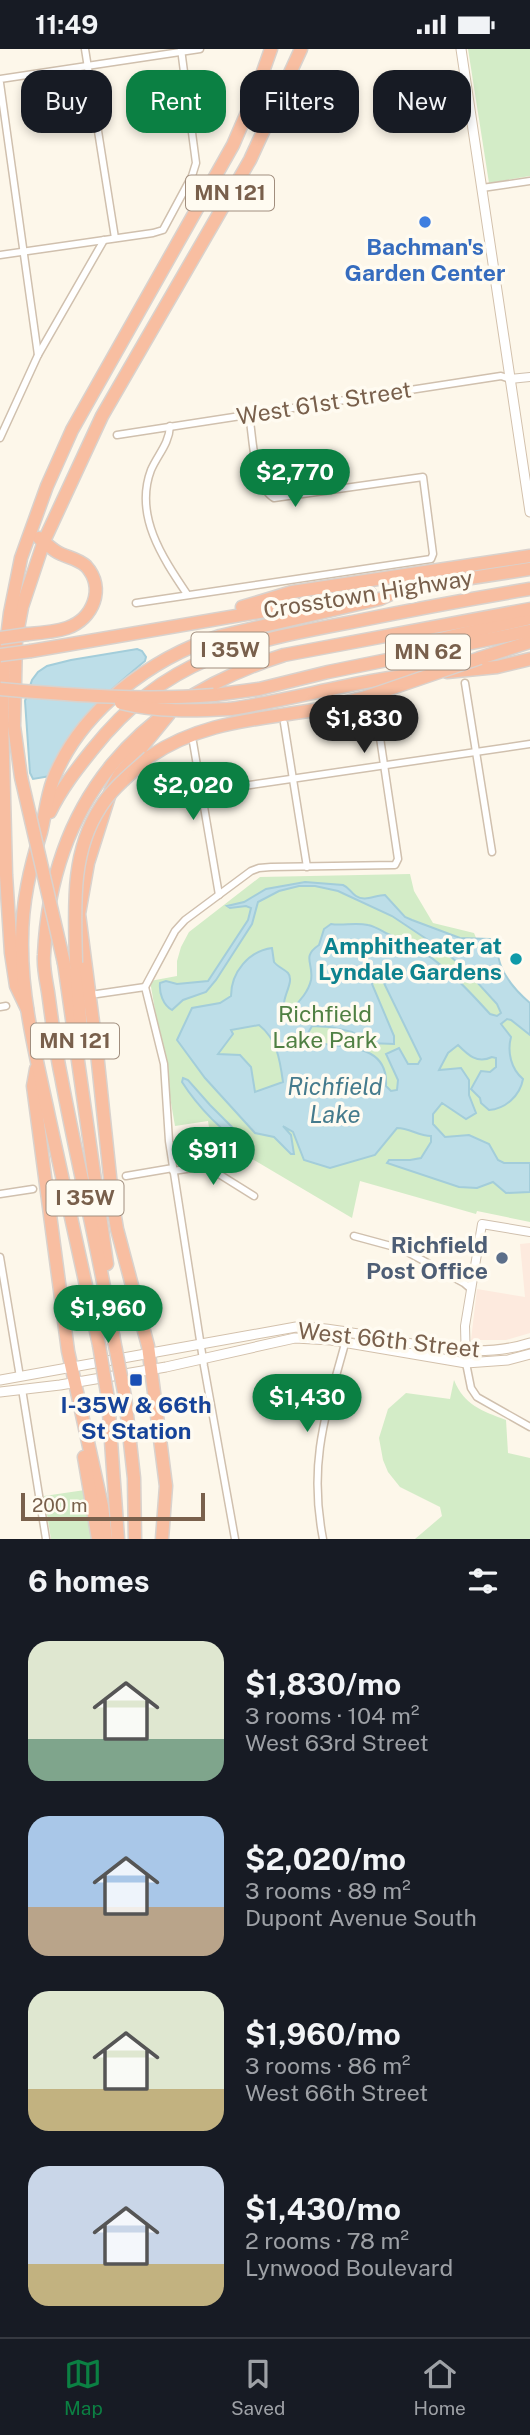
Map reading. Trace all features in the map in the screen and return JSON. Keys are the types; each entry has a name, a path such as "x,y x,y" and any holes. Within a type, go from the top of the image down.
{"highway":[{"name":"MN 121","path":"27,1009 16,986 6,875 2,717 4,662 15,583 33,522 53,470 88,400 233,145 271,49"},
{"name":"MN 121","path":"70,963 21,777 14,726 14,671 22,607 44,541 102,416 250,160 301,49"},
{"path":"0,638 71,626 89,613 94,602 95,584 88,569 80,561 60,554 36,535 33,522"},
{"path":"32,574 44,560 60,554"},
{"path":"170,626 292,592 530,556"},
{"name":"Crosstown Highway","path":"0,655 524,570"},
{"path":"41,831 53,780 73,745 100,710 134,679 162,660 195,644 380,599 404,588"},
{"name":"I 35W","path":"118,1539 108,1399 99,1345 27,1009 22,956 23,900 30,863 41,831 71,778 107,731 146,694 198,662 244,645 285,635 525,590"},
{"path":"109,1310 108,1272 86,1119 70,963 76,882 86,835 100,808 118,786 149,757 181,738 212,727 370,701 480,658 528,625"},
{"path":"0,689 169,699 214,695 259,689 328,672 440,639 528,625"},
{"name":"I 35W","path":"135,1539 134,1478 125,1397 56,1052 43,958 48,911 71,829 105,772 137,737 175,705 245,667 284,655 528,625"},
{"path":"101,697 143,709 230,709 278,702 385,677 497,667 530,659"},
{"path":"162,1539 166,1486 152,1369 132,1288 133,1262 120,1204 102,1095 79,914 86,870 104,810 119,775 175,705"},
{"path":"0,811 6,875"},
{"path":"37,1062 33,1086 72,1367 102,1506 106,1539"},
{"path":"85,1421 84,1456 98,1539"}],"main road":[{"path":"461,49 530,512"},
{"name":"West 66th Street","path":"0,1380 296,1327 348,1332 465,1352 502,1350 530,1343"},
{"name":"West 66th Street","path":"0,1392 152,1369 295,1338 345,1342 466,1363 508,1360 530,1354"}],"street":[{"path":"85,49 115,238"},
{"path":"38,355 0,81 200,49"},
{"path":"0,255 163,230 196,163 181,50"},
{"path":"482,188 530,181"},
{"path":"1,435 38,355 104,240"},
{"name":"West 61st Street","path":"117,435 501,376 509,379 530,377"},
{"path":"136,603 431,559 433,554 423,477 274,498 260,481 249,414"},
{"path":"170,426 169,440 150,472 145,501 156,542 187,594"},
{"path":"465,683 492,852"},
{"path":"235,1539 173,1170 164,1064 145,987 175,931 219,895 259,868 396,865 398,859 384,765 370,701"},
{"path":"284,723 307,867"},
{"path":"193,742 219,895"},
{"path":"202,792 530,744"},
{"path":"97,994 145,987"},
{"path":"126,1175 206,1166 254,1196"},
{"path":"0,1194 33,1189"},
{"path":"530,1231 482,1224 465,1327 466,1363 471,1388 477,1397 530,1427"},
{"path":"354,1236 402,1249 471,1289"},
{"path":"0,1257 20,1377"},
{"path":"323,1539 317,1496 319,1442 348,1332"},
{"path":"22,1389 46,1539"}],"shaded area":[{"path":"530,1243 530,1333 506,1340 471,1340 477,1289 525,1297 520,1244"}],"green space":[{"path":"468,49 530,49 530,176 489,183"},
{"name":"Richfield Lake Park","path":"410,874 414,891 433,923 474,933 509,1016 530,1023 530,1222 477,1211 476,1214 360,1181 352,1218 210,1134 208,1121 175,1126 150,981 177,976 177,961 189,932 260,877"},
{"path":"454,1380 469,1401 506,1420 508,1453 530,1458 530,1539 415,1539 442,1516 440,1507 400,1487 388,1472 379,1438 388,1409 406,1393 450,1399"},
{"path":"85,1490 93,1539 51,1539 44,1496"}],"water":[{"path":"137,649 146,657 145,661 89,712 57,758 50,776 33,779 30,773 25,701 32,680 38,672 47,666 71,660"},
{"name":"Richfield Lake","path":"305,882 343,885 359,898 385,895 405,917 460,938 490,939 493,942 506,977 530,1003 530,1035 511,1020 507,1019 501,1024 511,1037 511,1060 523,1079 519,1091 511,1101 489,1110 471,1089 481,1071 490,1072 496,1067 496,1058 477,1059 458,1045 448,1053 439,1070 461,1068 469,1080 469,1095 476,1113 466,1119 442,1103 433,1114 433,1124 445,1137 469,1135 489,1144 498,1160 504,1163 530,1163 530,1192 506,1193 493,1182 477,1188 459,1187 387,1163 389,1160 421,1158 431,1142 431,1136 402,1128 397,1128 375,1155 330,1168 304,1160 293,1132 283,1126 291,1135 294,1154 291,1154 274,1137 255,1133 205,1078 177,1040 192,1008 220,1003 231,996 234,979 243,964 256,953 272,948 274,962 290,976 284,1007 292,1008 308,988 311,980 309,957 319,945 324,929 331,924 368,925 408,943 446,969 490,1014 497,1016 501,1013 497,1004 466,970 443,950 392,916 338,891 315,886 299,886 279,891 258,902 252,924 206,992 183,1000 172,1010 169,1008 162,998 160,983 208,981 248,920 251,908 227,906 244,902 266,889","holes":["374,978 382,979 421,1059 418,1064 408,1064 399,1048 386,1054 398,1080 397,1090 391,1091 386,1086 385,1071 379,1060 369,1053 304,1040 312,1026 352,1032 369,1043 394,1044 394,1036 372,984","259,1025 274,1043 283,1082 255,1092 251,1067 240,1055 218,1054 233,1034 231,1030"]},
{"path":"183,1078 188,1080 252,1147 249,1149 239,1143 203,1110 182,1082"}],"place":[{"name":"Bachman's Garden Center","path":"425,222"},
{"name":"Amphitheater at Lyndale Gardens","path":"516,959"},
{"name":"Richfield Post Office","path":"502,1258"},
{"name":"I-35W & 66th St Station","path":"136,1380"}]}
